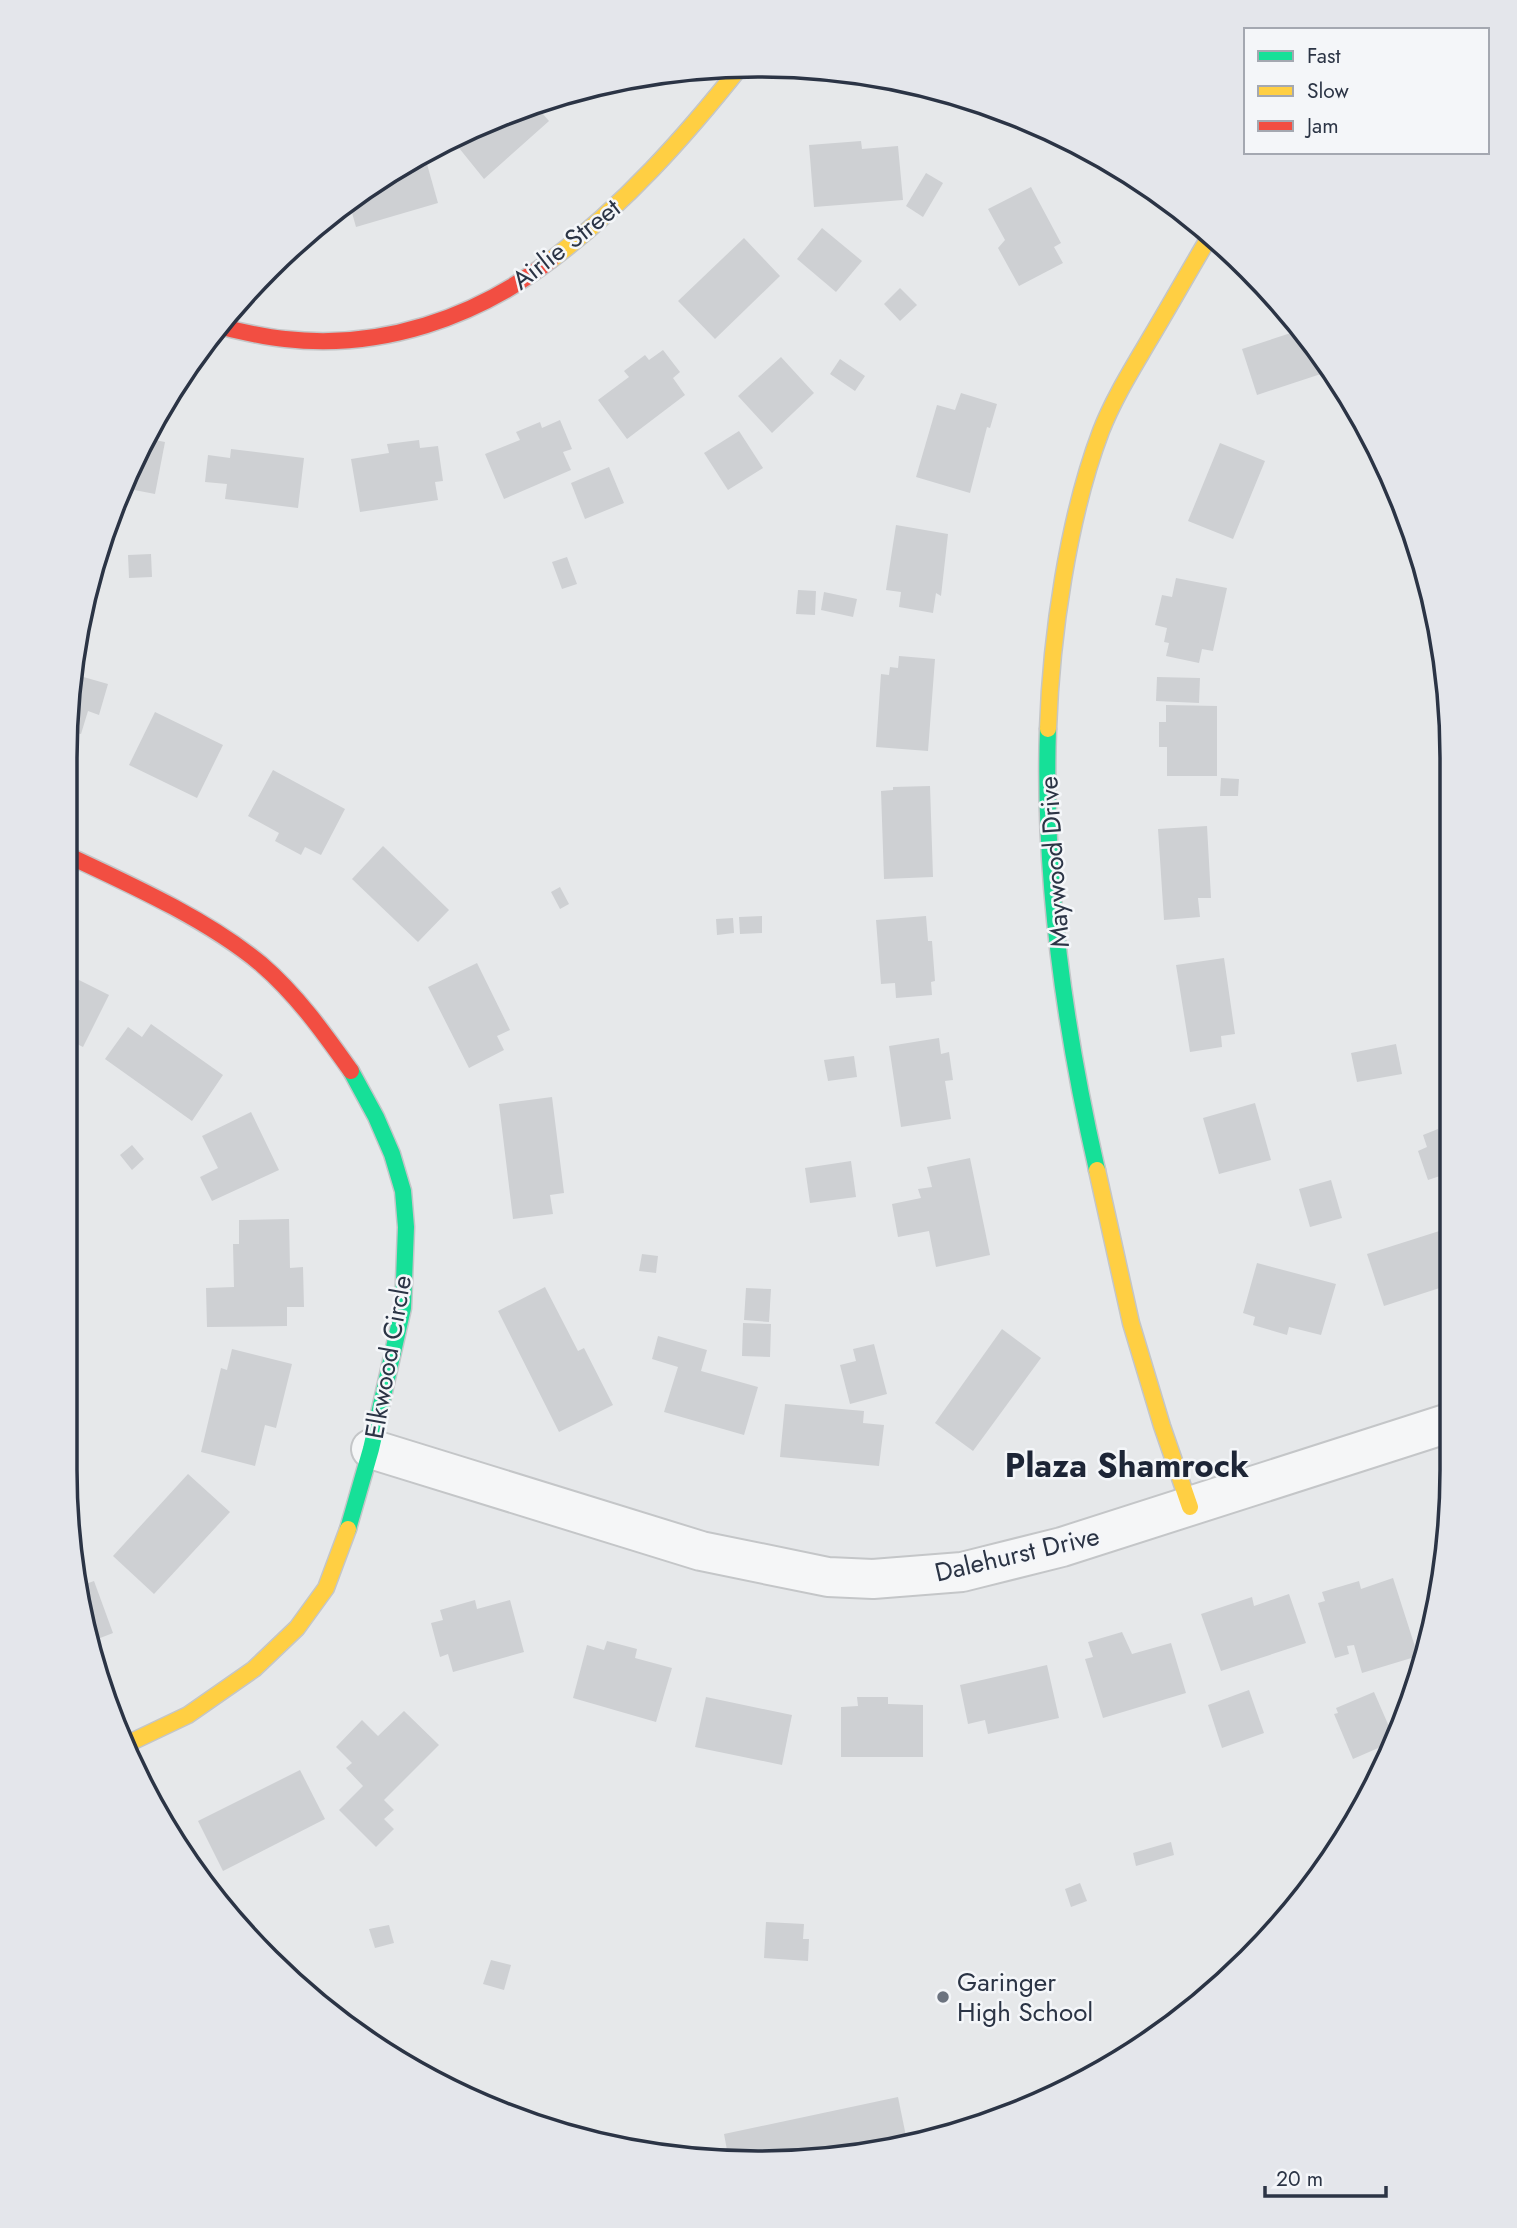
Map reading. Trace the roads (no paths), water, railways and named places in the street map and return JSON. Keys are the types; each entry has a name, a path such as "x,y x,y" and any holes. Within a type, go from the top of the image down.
{"street":[{"name":"Airlie Street","path":"230,329 274,338 327,341 377,338 424,326 463,312 507,291 554,259 628,195 707,111 732,78"},
{"name":"Maywood Drive","path":"1189,1507 1130,1322 1089,1137 1069,1025 1049,871 1047,759 1049,700 1065,569 1086,479 1101,432 1118,394 1205,244"},
{"name":"Elkwood Circle","path":"77,860 143,891 235,944 263,966 313,1018 356,1079 376,1117 392,1154 403,1191 407,1234 402,1308 371,1449 336,1567 326,1588 297,1628 254,1669 188,1715 134,1741"},
{"name":"Dalehurst Drive","path":"371,1449 701,1551 828,1577 884,1579 962,1572 1062,1548 1440,1426"}],"place":[{"name":"Garinger High School","path":"943,1997"}],"district":[{"name":"Plaza Shamrock","path":"1127,1465"}]}
